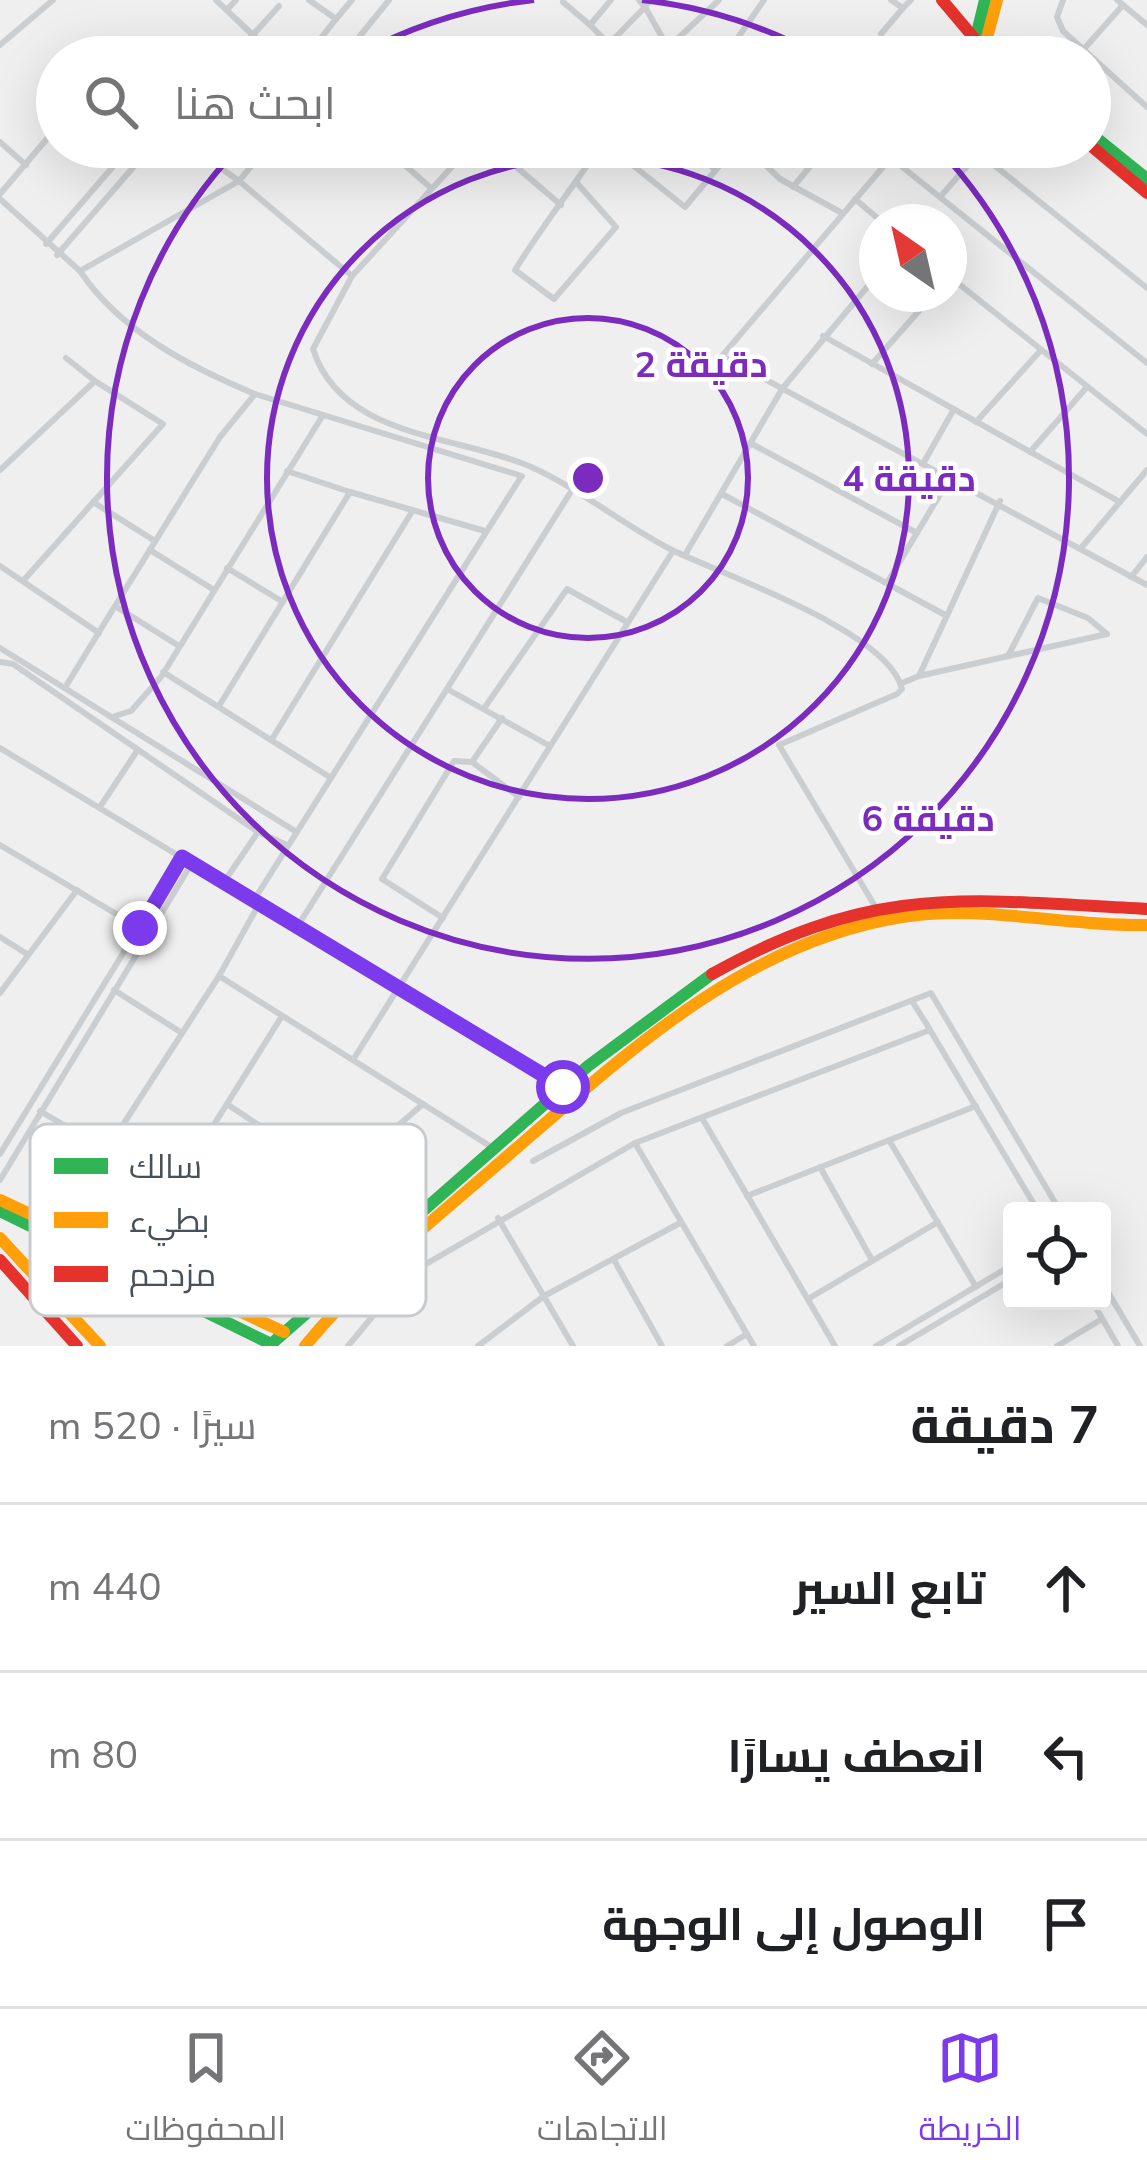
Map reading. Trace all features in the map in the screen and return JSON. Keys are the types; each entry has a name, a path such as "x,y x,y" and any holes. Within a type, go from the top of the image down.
{"main road":[{"path":"942,0 972,36"},
{"path":"983,36 985,0"},
{"path":"986,36 998,0"},
{"path":"1111,150 1147,179"},
{"path":"1111,163 1147,193"},
{"path":"426,1207 658,1006 740,956 792,932 876,908 993,897 1056,907 1147,909"},
{"path":"426,1225 650,1035 747,971 819,940 898,918 973,910 1115,927 1147,926"},
{"path":"0,1200 30,1214"},
{"path":"0,1211 30,1226"},
{"path":"0,1238 30,1270"},
{"path":"0,1261 30,1294"},
{"path":"50,1316 77,1346"},
{"path":"72,1316 100,1346"},
{"path":"212,1316 270,1345 302,1316"},
{"path":"249,1316 284,1332"},
{"path":"305,1346 331,1316"}],"street":[{"path":"0,45 53,0"},
{"path":"216,0 253,35 279,6"},
{"path":"226,10 236,0"},
{"path":"309,0 336,19"},
{"path":"323,36 352,0"},
{"path":"360,36 389,0"},
{"path":"590,25 610,0"},
{"path":"676,36 719,0"},
{"path":"738,36 764,0"},
{"path":"891,0 903,8"},
{"path":"881,34 911,0"},
{"path":"1063,0 1057,17 1072,36"},
{"path":"563,2 601,36"},
{"path":"616,36 645,2 662,36"},
{"path":"1094,36 1120,2 1147,25"},
{"path":"1111,74 1146,105"},
{"path":"0,142 26,165"},
{"path":"36,153 0,196 57,255 80,271 112,312 200,369 255,394 522,476"},
{"path":"46,244 112,168"},
{"path":"57,255 133,168"},
{"path":"221,168 352,276"},
{"path":"80,271 239,181 249,168"},
{"path":"408,168 431,188"},
{"path":"450,168 352,276 313,349 335,387 388,425 528,466 673,550 865,645 902,683"},
{"path":"518,168 561,205"},
{"path":"576,182 616,227 554,299 515,270 586,168"},
{"path":"636,168 685,207 716,170"},
{"path":"772,168 794,187 843,213"},
{"path":"794,187 809,168"},
{"path":"882,168 722,356 1000,501 1147,585"},
{"path":"904,168 1147,363"},
{"path":"940,197 966,168"},
{"path":"1004,168 1147,288"},
{"path":"854,200 859,204"},
{"path":"967,290 1147,434"},
{"path":"686,555 782,389 859,295"},
{"path":"872,364 918,312"},
{"path":"823,336 1120,502"},
{"path":"976,422 1042,350"},
{"path":"23,581 163,424 66,358"},
{"path":"0,470 95,381"},
{"path":"1030,452 1088,387"},
{"path":"66,687 220,437 255,394"},
{"path":"924,462 954,409"},
{"path":"115,716 131,711 164,673 323,415"},
{"path":"752,444 917,533"},
{"path":"123,1124 219,976 287,845 528,466"},
{"path":"1082,548 1147,470"},
{"path":"287,471 486,531"},
{"path":"887,584 951,476"},
{"path":"298,926 572,490"},
{"path":"219,706 350,492"},
{"path":"722,494 947,616"},
{"path":"919,676 1000,501"},
{"path":"93,502 155,541"},
{"path":"272,740 413,510"},
{"path":"150,550 214,590"},
{"path":"352,1060 673,550"},
{"path":"1131,577 1147,557"},
{"path":"0,566 99,633"},
{"path":"227,568 283,602"},
{"path":"485,707 567,589 628,623"},
{"path":"876,908 779,745 897,694 902,683 919,676 1107,634 1088,618 1038,598 1008,656"},
{"path":"115,606 179,646"},
{"path":"0,648 296,831"},
{"path":"0,662 14,664 258,832 287,845"},
{"path":"164,673 330,777"},
{"path":"447,689 550,746"},
{"path":"472,762 502,718"},
{"path":"0,748 563,1087"},
{"path":"100,808 137,751"},
{"path":"443,918 382,879 454,761 472,762 519,797"},
{"path":"224,883 258,832"},
{"path":"0,845 140,928"},
{"path":"32,1124 182,857"},
{"path":"0,1154 192,862"},
{"path":"0,993 76,890"},
{"path":"0,937 28,955"},
{"path":"219,976 493,1148"},
{"path":"110,987 182,1034"},
{"path":"533,1161 621,1113 931,993 1055,1202"},
{"path":"912,1000 1033,1202"},
{"path":"215,1124 282,1016"},
{"path":"426,1265 498,1218 635,1143 930,1030"},
{"path":"227,1104 257,1124"},
{"path":"400,1124 423,1104"},
{"path":"747,1196 976,1106"},
{"path":"40,1111 62,1124"},
{"path":"702,1118 835,1346"},
{"path":"0,1180 30,1128"},
{"path":"889,1140 972,1289 984,1295"},
{"path":"635,1143 754,1346"},
{"path":"820,1167 872,1261"},
{"path":"498,1218 573,1346"},
{"path":"808,1299 938,1222"},
{"path":"478,1346 544,1296 680,1223"},
{"path":"613,1259 662,1346"},
{"path":"876,1346 1003,1270"},
{"path":"899,1346 1003,1284"},
{"path":"1111,1297 1140,1346"},
{"path":"1097,1310 1118,1346"},
{"path":"348,1346 372,1316"},
{"path":"1057,1346 1102,1319"},
{"path":"727,1346 747,1334"},
{"path":"897,1334 911,1343"}],"traffic: fast":[{"path":"976,36 985,0"},
{"path":"1111,150 1147,179"},
{"path":"426,1208 588,1066 712,974"},
{"path":"0,1211 30,1226"},
{"path":"214,1316 271,1344"},
{"path":"269,1346 303,1316"}],"traffic: slow":[{"path":"987,36 997,0"},
{"path":"426,1226 630,1052 731,981 785,953 842,931 932,914 1147,925"},
{"path":"0,1200 30,1214"},
{"path":"0,1238 30,1270"},
{"path":"72,1316 100,1346"},
{"path":"250,1316 284,1332"},
{"path":"305,1346 332,1316"}],"traffic: jam":[{"path":"942,0 972,36"},
{"path":"1111,163 1147,193"},
{"path":"712,974 771,944 875,911 974,901 1147,909"},
{"path":"0,1260 30,1294"},
{"path":"50,1316 77,1346"}],"route":[{"path":"140,928 182,857 563,1087"}]}
